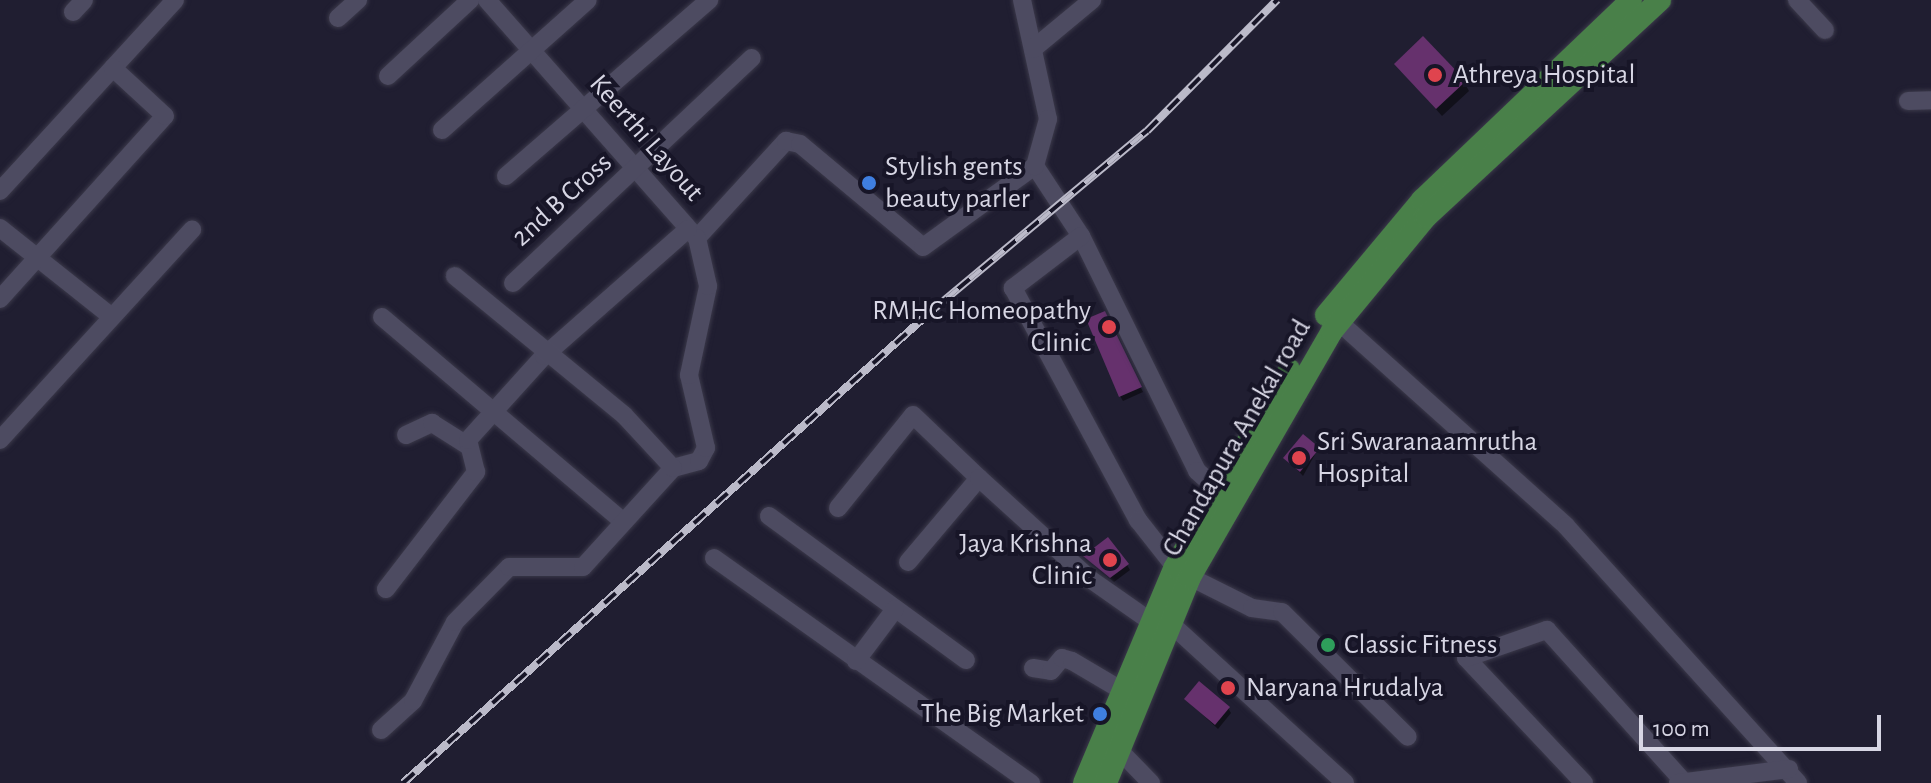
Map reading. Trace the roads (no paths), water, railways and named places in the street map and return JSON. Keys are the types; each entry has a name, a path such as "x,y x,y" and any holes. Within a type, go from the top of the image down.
{"main road":[{"path":"1106,783 1160,622 1182,572 1223,495 1363,263 1631,0"},
{"name":"Chandapura Anekal road","path":"1223,495 1339,322 1426,217 1660,0"},
{"path":"1084,783 1121,690 1160,622"}],"street":[{"path":"0,191 175,0"},
{"path":"338,18 358,0"},
{"path":"388,76 470,0"},
{"name":"Keerthi Layout","path":"487,0 692,234 786,141 800,144 923,247 1035,166"},
{"path":"442,130 588,0"},
{"path":"506,176 709,0"},
{"path":"1022,0 1048,119 1035,166 1081,236 1197,471 1223,495"},
{"path":"1033,49 1092,0"},
{"path":"1797,0 1825,30"},
{"name":"2nd B Cross","path":"513,283 637,171 752,58"},
{"path":"0,299 165,116 113,68"},
{"path":"1908,101 1931,100"},
{"path":"0,228 39,254 112,317"},
{"path":"0,440 192,230"},
{"path":"381,730 413,701 455,622 509,567 583,567 673,468 699,461 706,448 689,375 708,286 692,234 544,356 494,409 467,445"},
{"path":"1081,236 1013,288 1138,520 1182,572 1252,608 1282,612 1408,737"},
{"path":"455,276 544,356 624,415 673,468"},
{"path":"382,317 624,522"},
{"path":"1339,322 1566,526 1793,776"},
{"path":"838,508 913,415 1090,579 1160,622 1345,783"},
{"path":"386,589 476,472 478,461 467,445 432,423 406,435"},
{"path":"908,562 979,478"},
{"path":"769,516 966,660"},
{"path":"714,558 1031,783"},
{"path":"856,661 895,609"},
{"path":"1584,783 1466,658 1547,630 1681,783 1793,776"},
{"path":"1033,668 1051,671 1062,658 1121,690"},
{"path":"1119,750 1151,783"}],"railway":[{"path":"403,783 935,308 1147,131 1277,0"}],"place":[{"name":"Athreya Hospital","path":"1435,75"},
{"name":"Stylish gents beauty parler","path":"869,183"},
{"name":"RMHC Homeopathy Clinic","path":"1109,327"},
{"name":"Sri Swaranaamrutha Hospital","path":"1299,458"},
{"name":"Jaya Krishna Clinic","path":"1110,560"},
{"name":"Classic Fitness","path":"1328,645"},
{"name":"Naryana Hrudalya","path":"1228,688"},
{"name":"The Big Market","path":"1100,714"}]}
